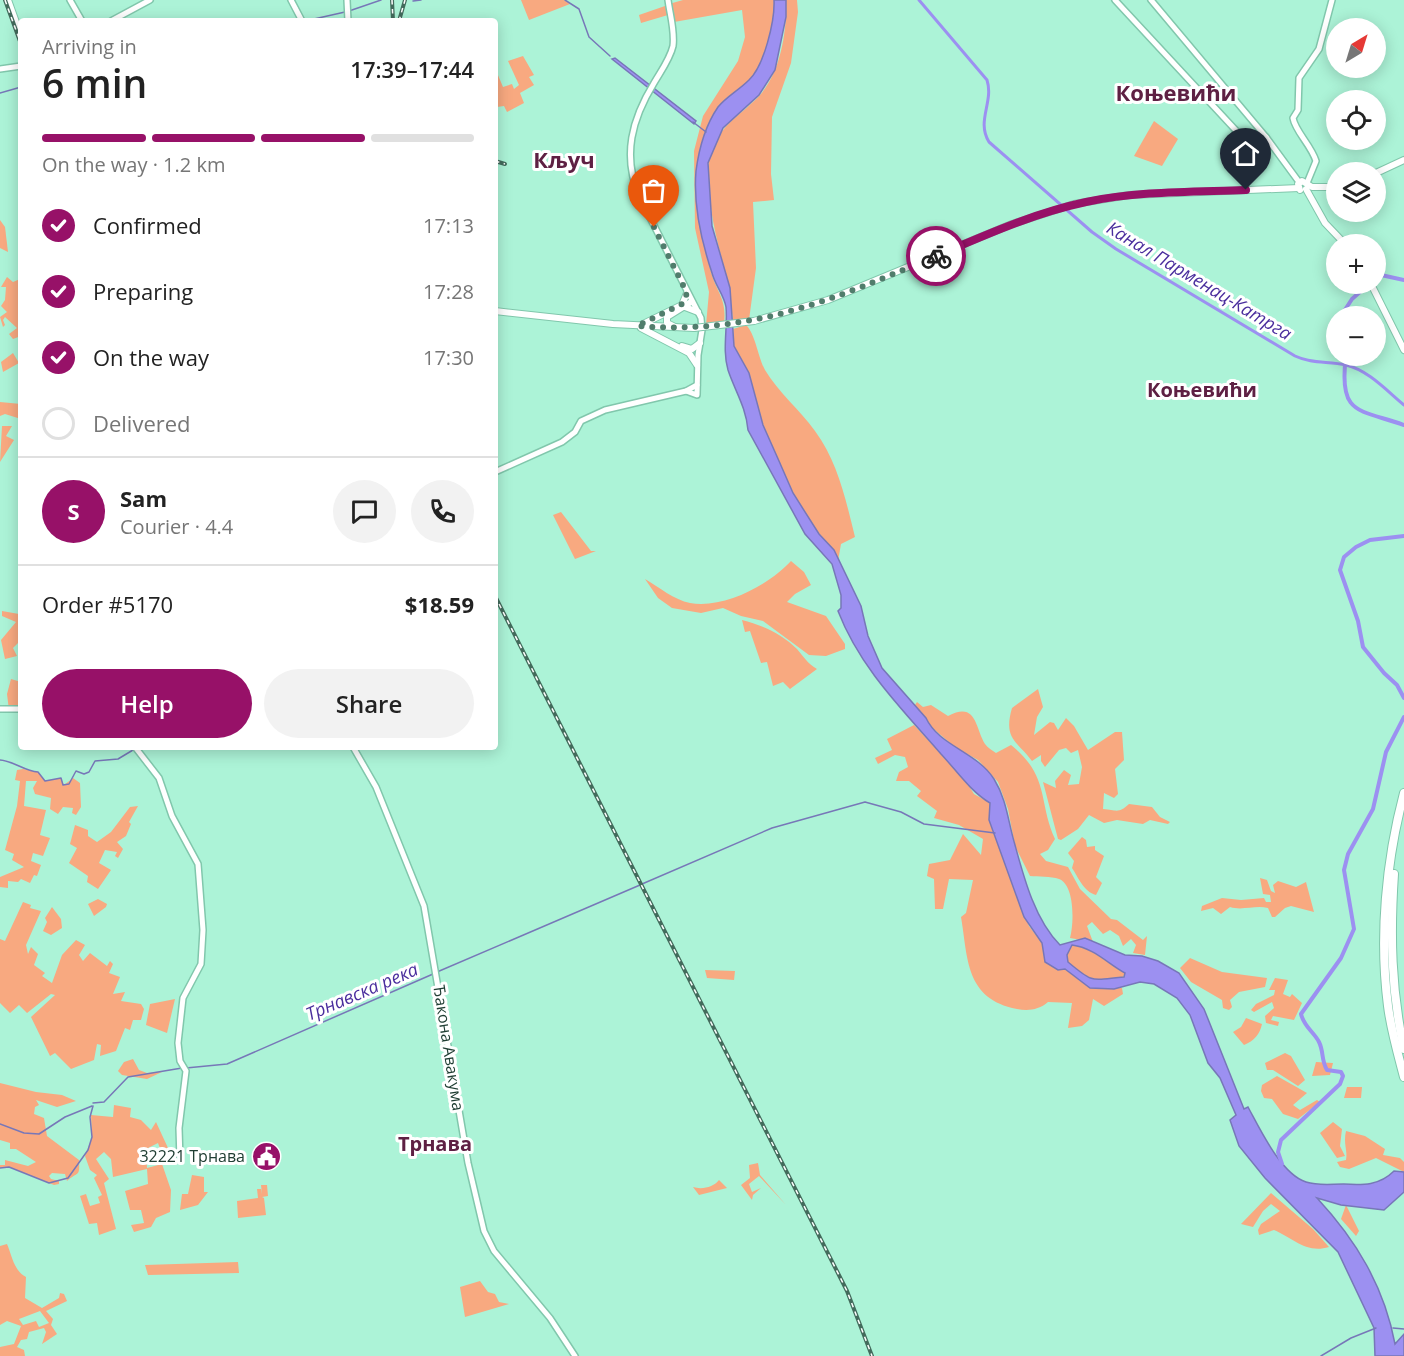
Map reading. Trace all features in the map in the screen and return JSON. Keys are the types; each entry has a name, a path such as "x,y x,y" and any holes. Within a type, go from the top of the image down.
{"highway":[{"path":"1404,793 1392,847 1388,942 1388,1007 1404,1077"},
{"path":"1404,812 1397,849 1388,942 1396,1012 1404,1049"}],"main road":[{"path":"8,0 18,28"},
{"path":"1386,168 1404,160"},
{"path":"1305,186 1335,234"},
{"path":"498,311 517,314 524,307 534,315 678,328 754,321 792,312 838,296 1005,227 1063,207 1125,196 1326,187"},
{"path":"678,328 670,326 666,320 670,314 683,306 687,293"},
{"path":"1377,294 1404,350"},
{"path":"1378,294 1404,344"},
{"path":"637,326 692,302"},
{"path":"683,306 699,315"},
{"path":"528,322 534,315"},
{"path":"637,326 698,354"},
{"path":"678,328 670,331 668,338 689,351 697,365"},
{"path":"689,351 700,343"}],"street":[{"path":"70,0 80,18"},
{"path":"117,18 150,0"},
{"path":"291,0 302,18"},
{"path":"347,0 348,18"},
{"path":"498,471 562,442 575,432 581,421 605,410 686,392 697,394 699,315 633,180 631,135 637,114 673,46 668,0"},
{"path":"1115,0 1254,151 1266,137"},
{"path":"1151,0 1305,186 1316,161 1305,138 1296,129 1293,118 1298,110 1299,78 1319,49 1332,0"},
{"path":"0,69 18,66"},
{"path":"0,709 18,709"},
{"path":"137,750 159,778 172,816 198,864 203,942 201,964 183,998 178,1043 180,1061 185,1068 179,1128 180,1160"},
{"name":"Ђакона Авакума","path":"355,750 374,782 418,885 437,973 466,1150 478,1210 490,1245 550,1318 575,1356"}],"shaded area":[{"path":"521,0 564,0 570,4 529,20"},
{"path":"683,0 774,0 773,19 768,40 757,71 716,110 706,128 699,154 696,184 698,213 711,272 723,302 724,324 706,325 709,292 695,228 694,151 703,116 738,61 745,37 742,10 674,22 669,4"},
{"path":"774,0 786,0 786,17 775,70 759,95 723,128 708,163 712,226 730,288 734,346 749,373 763,425 793,493 819,534 834,550 861,606 868,636 882,668 940,736 978,762 994,779 1005,803 1027,885 1037,911 1051,935 1060,945 1085,938 1125,955 1142,956 1158,961 1179,973 1204,1009 1244,1109 1248,1107 1272,1150 1288,1170 1297,1177 1316,1184 1364,1184 1383,1180 1394,1171 1404,1172 1404,1192 1384,1210 1341,1205 1317,1198 1356,1247 1376,1283 1395,1344 1404,1334 1404,1356 1375,1356 1374,1328 1338,1252 1265,1178 1239,1146 1230,1120 1236,1115 1220,1078 1208,1063 1190,1015 1177,998 1154,984 1140,982 1114,989 1090,988 1065,969 1058,970 1045,962 1042,943 1024,917 989,820 990,803 970,787 912,721 883,687 858,651 838,611 841,608 841,595 832,564 805,534 748,430 743,406 726,362 726,307 713,277 701,235 695,184 703,138 713,114 721,103 749,80 759,65 768,43","holes":["1072,945 1094,953 1125,973 1124,977 1093,979 1083,974 1068,962 1067,955"]},
{"path":"786,0 797,0 798,12 791,63 772,117 771,174 774,200 753,202 756,268 749,320 733,322 710,204 708,163 713,147 723,130 759,96 773,75 784,38"},
{"path":"665,6 668,15 641,23 639,15"},
{"path":"523,56 534,75 529,77 534,85 520,93 524,103 507,112 504,106 498,107 498,75 503,87 512,84 514,89 519,85 508,61"},
{"path":"615,58 696,121 694,124 612,59"},
{"path":"1154,121 1178,139 1162,166 1134,156"},
{"path":"0,220 5,227 8,252 0,248"},
{"path":"7,277 13,282 18,280 18,337 13,339 9,334 17,328 5,317 3,327 0,317 7,312 1,306 5,300 6,287 1,287"},
{"path":"746,325 752,334 765,370 815,431 830,456 855,537 841,544 838,561 834,550 819,534 793,493 763,425 749,373 734,346 733,329"},
{"path":"13,353 18,364 3,372 1,362"},
{"path":"0,402 18,404 18,418 5,414 0,416"},
{"path":"2,426 12,426 6,436 14,440 0,462"},
{"path":"561,512 591,551 596,551 575,559 553,515"},
{"path":"791,561 804,572 811,585 795,594 787,602 826,616 845,644 845,649 826,656 809,655 763,621 741,616 723,608 701,613 672,608 658,598 645,579 672,596 690,603 703,604 731,599 745,593 771,579"},
{"path":"2,611 18,614 18,643 13,648 17,656 5,659 1,640 16,622 2,616"},
{"path":"742,620 764,627 785,639 817,669 790,689 783,682 773,686 767,662 761,663 750,631 745,632"},
{"path":"11,679 18,681 18,709 9,710 7,694"},
{"path":"1038,689 1043,707 1037,717 1034,735 1050,722 1054,723 1058,730 1066,718 1074,726 1088,750 1115,732 1122,732 1124,760 1115,769 1118,794 1114,798 1104,793 1103,809 1120,810 1129,804 1152,807 1160,817 1170,822 1168,824 1150,820 1143,824 1117,820 1104,823 1089,815 1078,829 1061,840 1058,839 1043,782 1056,788 1055,781 1064,770 1071,775 1068,785 1079,784 1082,767 1078,750 1071,753 1066,748 1059,750 1045,767 1041,761 1041,755 1032,761 1013,739 1009,727 1012,708"},
{"path":"917,702 923,707 931,705 948,716 958,712 970,714 989,748 996,753 1011,745 1023,756 1038,779 1055,839 1048,850 1040,854 1046,861 1068,867 1080,889 1111,919 1117,920 1143,940 1147,936 1145,955 1133,953 1136,945 1131,939 1123,946 1119,936 1110,930 1103,934 1092,922 1087,926 1093,942 1070,938 1072,906 1068,889 1059,879 1030,876 1015,846 1008,809 998,782 978,760 956,748 930,726 915,705"},
{"path":"914,725 964,778 974,794 990,803 1001,852 1029,926 1042,943 1045,962 1073,973 1080,981 1122,988 1123,994 1104,1006 1093,999 1089,1020 1082,1026 1068,1028 1072,1003 1048,1002 1033,1009 1017,1009 1000,1004 987,996 978,986 968,961 961,917 966,913 973,880 949,879 943,909 935,909 934,879 927,876 929,864 950,860 963,834 981,855 983,839 959,825 934,818 937,811 917,796 921,791 909,781 896,781 899,772 908,767 905,757 895,755 878,764 875,758 892,750 887,739"},
{"path":"17,770 38,772 45,781 61,778 64,785 73,778 80,783 81,807 76,815 72,813 73,808 63,807 58,814 50,809 51,798 35,794 33,788 37,781 26,781 24,806 46,810 40,835 50,838 43,856 33,853 31,861 41,865 37,876 34,875 30,883 21,879 18,882 8,881 8,888 0,887 0,877 24,867 12,860 14,854 5,850 17,806 20,781 15,780"},
{"path":"138,806 129,822 131,824 126,836 117,842 123,849 118,858 115,856 117,852 105,850 99,863 111,870 98,889 87,882 88,876 69,863 77,848 70,844 75,825 88,830 88,836 97,842 111,832 130,807"},
{"path":"1082,837 1086,840 1087,847 1095,846 1095,850 1104,856 1096,877 1102,883 1096,895 1082,884 1072,868 1074,861 1068,853"},
{"path":"1260,878 1267,880 1271,891 1275,893 1273,885 1278,881 1296,887 1306,882 1314,912 1291,906 1275,917 1272,917 1268,908 1263,907 1230,907 1221,914 1213,908 1201,911 1202,906 1222,898 1241,900 1264,898 1266,902 1271,902 1270,895 1263,894"},
{"path":"98,899 107,904 94,916 88,904"},
{"path":"23,902 31,905 30,908 41,911 26,945 28,954 31,947 38,954 34,965 45,973 42,976 52,983 62,955 76,940 85,945 79,955 83,961 90,953 107,966 110,961 113,964 109,973 120,977 113,994 125,992 121,1001 141,1004 144,1009 141,1020 133,1020 130,1030 125,1028 116,1051 100,1056 101,1045 97,1044 94,1060 71,1069 55,1053 50,1056 31,1017 55,995 51,994 27,1013 19,1005 10,1013 0,1003 0,939 5,941"},
{"path":"52,907 61,919 62,928 51,935 43,931 47,922 45,918"},
{"path":"1073,944 1094,953 1125,973 1123,977 1093,979 1083,974 1068,962 1067,955"},
{"path":"1190,958 1222,972 1267,978 1265,987 1239,992 1230,1000 1232,1007 1229,1010 1223,1008 1222,1000 1191,982 1180,968"},
{"path":"705,970 735,971 734,980 707,978"},
{"path":"1275,978 1288,980 1283,994 1290,997 1292,994 1302,1003 1294,1020 1273,1016 1271,1020 1279,1022 1278,1026 1266,1023 1265,1016 1274,1008 1272,1002 1254,1012 1251,1010 1256,1004 1274,995 1275,990 1269,990"},
{"path":"175,999 167,1033 146,1025 150,1004"},
{"path":"1246,1018 1262,1024 1256,1037 1244,1045 1233,1032 1241,1027"},
{"path":"1285,1053 1291,1056 1305,1080 1298,1086 1273,1070 1267,1070 1265,1063"},
{"path":"133,1059 139,1070 147,1073 162,1072 147,1079 122,1075 118,1071 124,1062"},
{"path":"1316,1062 1333,1063 1330,1075 1312,1076"},
{"path":"1277,1076 1307,1093 1293,1105 1300,1110 1317,1100 1320,1102 1298,1119 1283,1114 1272,1099 1264,1098 1261,1091 1262,1085"},
{"path":"0,1083 36,1092 62,1095 76,1101 57,1107 36,1100 39,1105 35,1107 34,1114 44,1118 47,1136 79,1160 78,1174 67,1181 65,1174 52,1173 49,1176 51,1179 59,1181 59,1184 54,1185 9,1167 0,1168 0,1165 5,1165 5,1160 28,1166 36,1162 16,1149 10,1149 10,1143 0,1140"},
{"path":"1347,1087 1362,1087 1361,1098 1344,1098"},
{"path":"114,1105 131,1108 130,1117 141,1120 151,1130 156,1122 168,1148 161,1151 158,1143 146,1149 147,1168 162,1164 171,1190 170,1212 156,1218 151,1227 134,1232 131,1225 144,1223 141,1210 130,1210 125,1191 148,1184 147,1169 113,1177 111,1159 104,1152 96,1159 109,1179 104,1183 116,1229 99,1235 97,1223 89,1224 80,1196 86,1194 90,1206 100,1203 98,1197 102,1195 94,1178 97,1175 90,1170 85,1156 92,1137 91,1115 113,1117"},
{"path":"1333,1122 1342,1129 1340,1146 1345,1156 1337,1158 1320,1133"},
{"path":"1346,1131 1365,1136 1385,1149 1383,1155 1400,1158 1404,1162 1404,1172 1376,1158 1349,1169 1340,1167 1337,1162 1346,1160"},
{"path":"758,1163 760,1175 786,1205 759,1176 749,1184 752,1192 761,1188 753,1195 752,1200 741,1185 750,1178 749,1165"},
{"path":"192,1175 204,1177 204,1192 208,1192 198,1205 180,1210 182,1194 188,1194"},
{"path":"719,1180 727,1188 699,1195 693,1187 708,1187"},
{"path":"261,1185 267,1185 268,1196 262,1197 266,1215 238,1218 237,1201 258,1198 257,1189 261,1189 262,1194"},
{"path":"1271,1193 1313,1229 1329,1247 1321,1249 1306,1247 1274,1230 1259,1235 1258,1230 1261,1224 1280,1211 1271,1204 1263,1211 1253,1227 1241,1224"},
{"path":"1346,1205 1359,1231 1356,1236 1341,1219"},
{"path":"7,1244 16,1267 26,1277 25,1298 42,1308 59,1298 60,1293 64,1294 67,1301 46,1311 53,1319 51,1325 57,1334 42,1344 46,1332 44,1328 29,1332 27,1339 21,1340 17,1347 24,1350 25,1356 0,1356 0,1347 14,1344 21,1326 7,1321 0,1325 0,1246","holes":["40,1311 49,1323 39,1327 36,1321 23,1325 19,1319"]},
{"path":"238,1262 239,1273 148,1275 145,1265"},
{"path":"480,1281 488,1292 495,1294 499,1302 509,1304 465,1317 460,1287"}],"waterway":[{"path":"349,11 381,0"},
{"path":"413,1 421,0"},
{"path":"565,0 579,9 589,37 610,56"},
{"name":"Канал Парменац-Катрга","path":"919,0 987,80 989,88 984,127 989,142 1092,232 1116,249 1295,356 1346,365 1362,371 1404,405"},
{"path":"318,18 345,12"},
{"path":"0,93 18,88"},
{"path":"693,122 706,132"},
{"path":"1386,276 1404,280"},
{"path":"1347,306 1358,294"},
{"path":"1345,366 1345,390 1355,407 1404,425"},
{"path":"1404,536 1370,540 1356,547 1344,557 1340,570 1358,621 1363,647 1397,685 1404,698"},
{"path":"1282,1164 1278,1152 1281,1140 1340,1084 1343,1076 1341,1072 1327,1070 1319,1042 1304,1022 1301,1014 1341,958 1354,929 1344,870 1348,854 1373,809 1386,752 1404,717"},
{"path":"0,760 38,772 45,781 61,778 63,785 69,784 76,771 84,774 89,772 95,761 118,759 133,750"},
{"name":"Трнавска река","path":"642,884 772,828 865,802 901,812 924,824 995,833"},
{"name":"Трнавска река","path":"437,972 640,885"},
{"name":"Трнавска река","path":"186,1068 227,1064 433,974"},
{"name":"Трнавска река","path":"93,1103 104,1102 128,1077 182,1068"},
{"name":"Трнавска река","path":"0,1124 24,1133 39,1134 65,1117 92,1106"},
{"path":"0,1168 9,1167 49,1183 68,1178 88,1150 92,1137 90,1117 93,1106"},
{"path":"1321,1356 1351,1338 1376,1328"},
{"path":"1393,1328 1404,1329"}],"railway":[{"path":"5,0 18,36"},
{"path":"392,0 393,18"},
{"path":"400,18 405,0"},
{"path":"498,162 505,164"},
{"path":"498,602 847,1291 872,1356"}],"way so far":[{"path":"654,227 687,293 686,300 652,321 637,326 694,328 762,320 798,311 936,256"}],"place":[{"name":"32221 Трнава","path":"266,1156"}],"district":[{"name":"Коњевићи","path":"1176,93"},
{"name":"Кључ","path":"564,160"},
{"name":"Коњевићи","path":"1202,390"},
{"name":"Трнава","path":"435,1144"}],"route":[{"path":"936,256 1057,208 1112,197 1246,190"}]}
